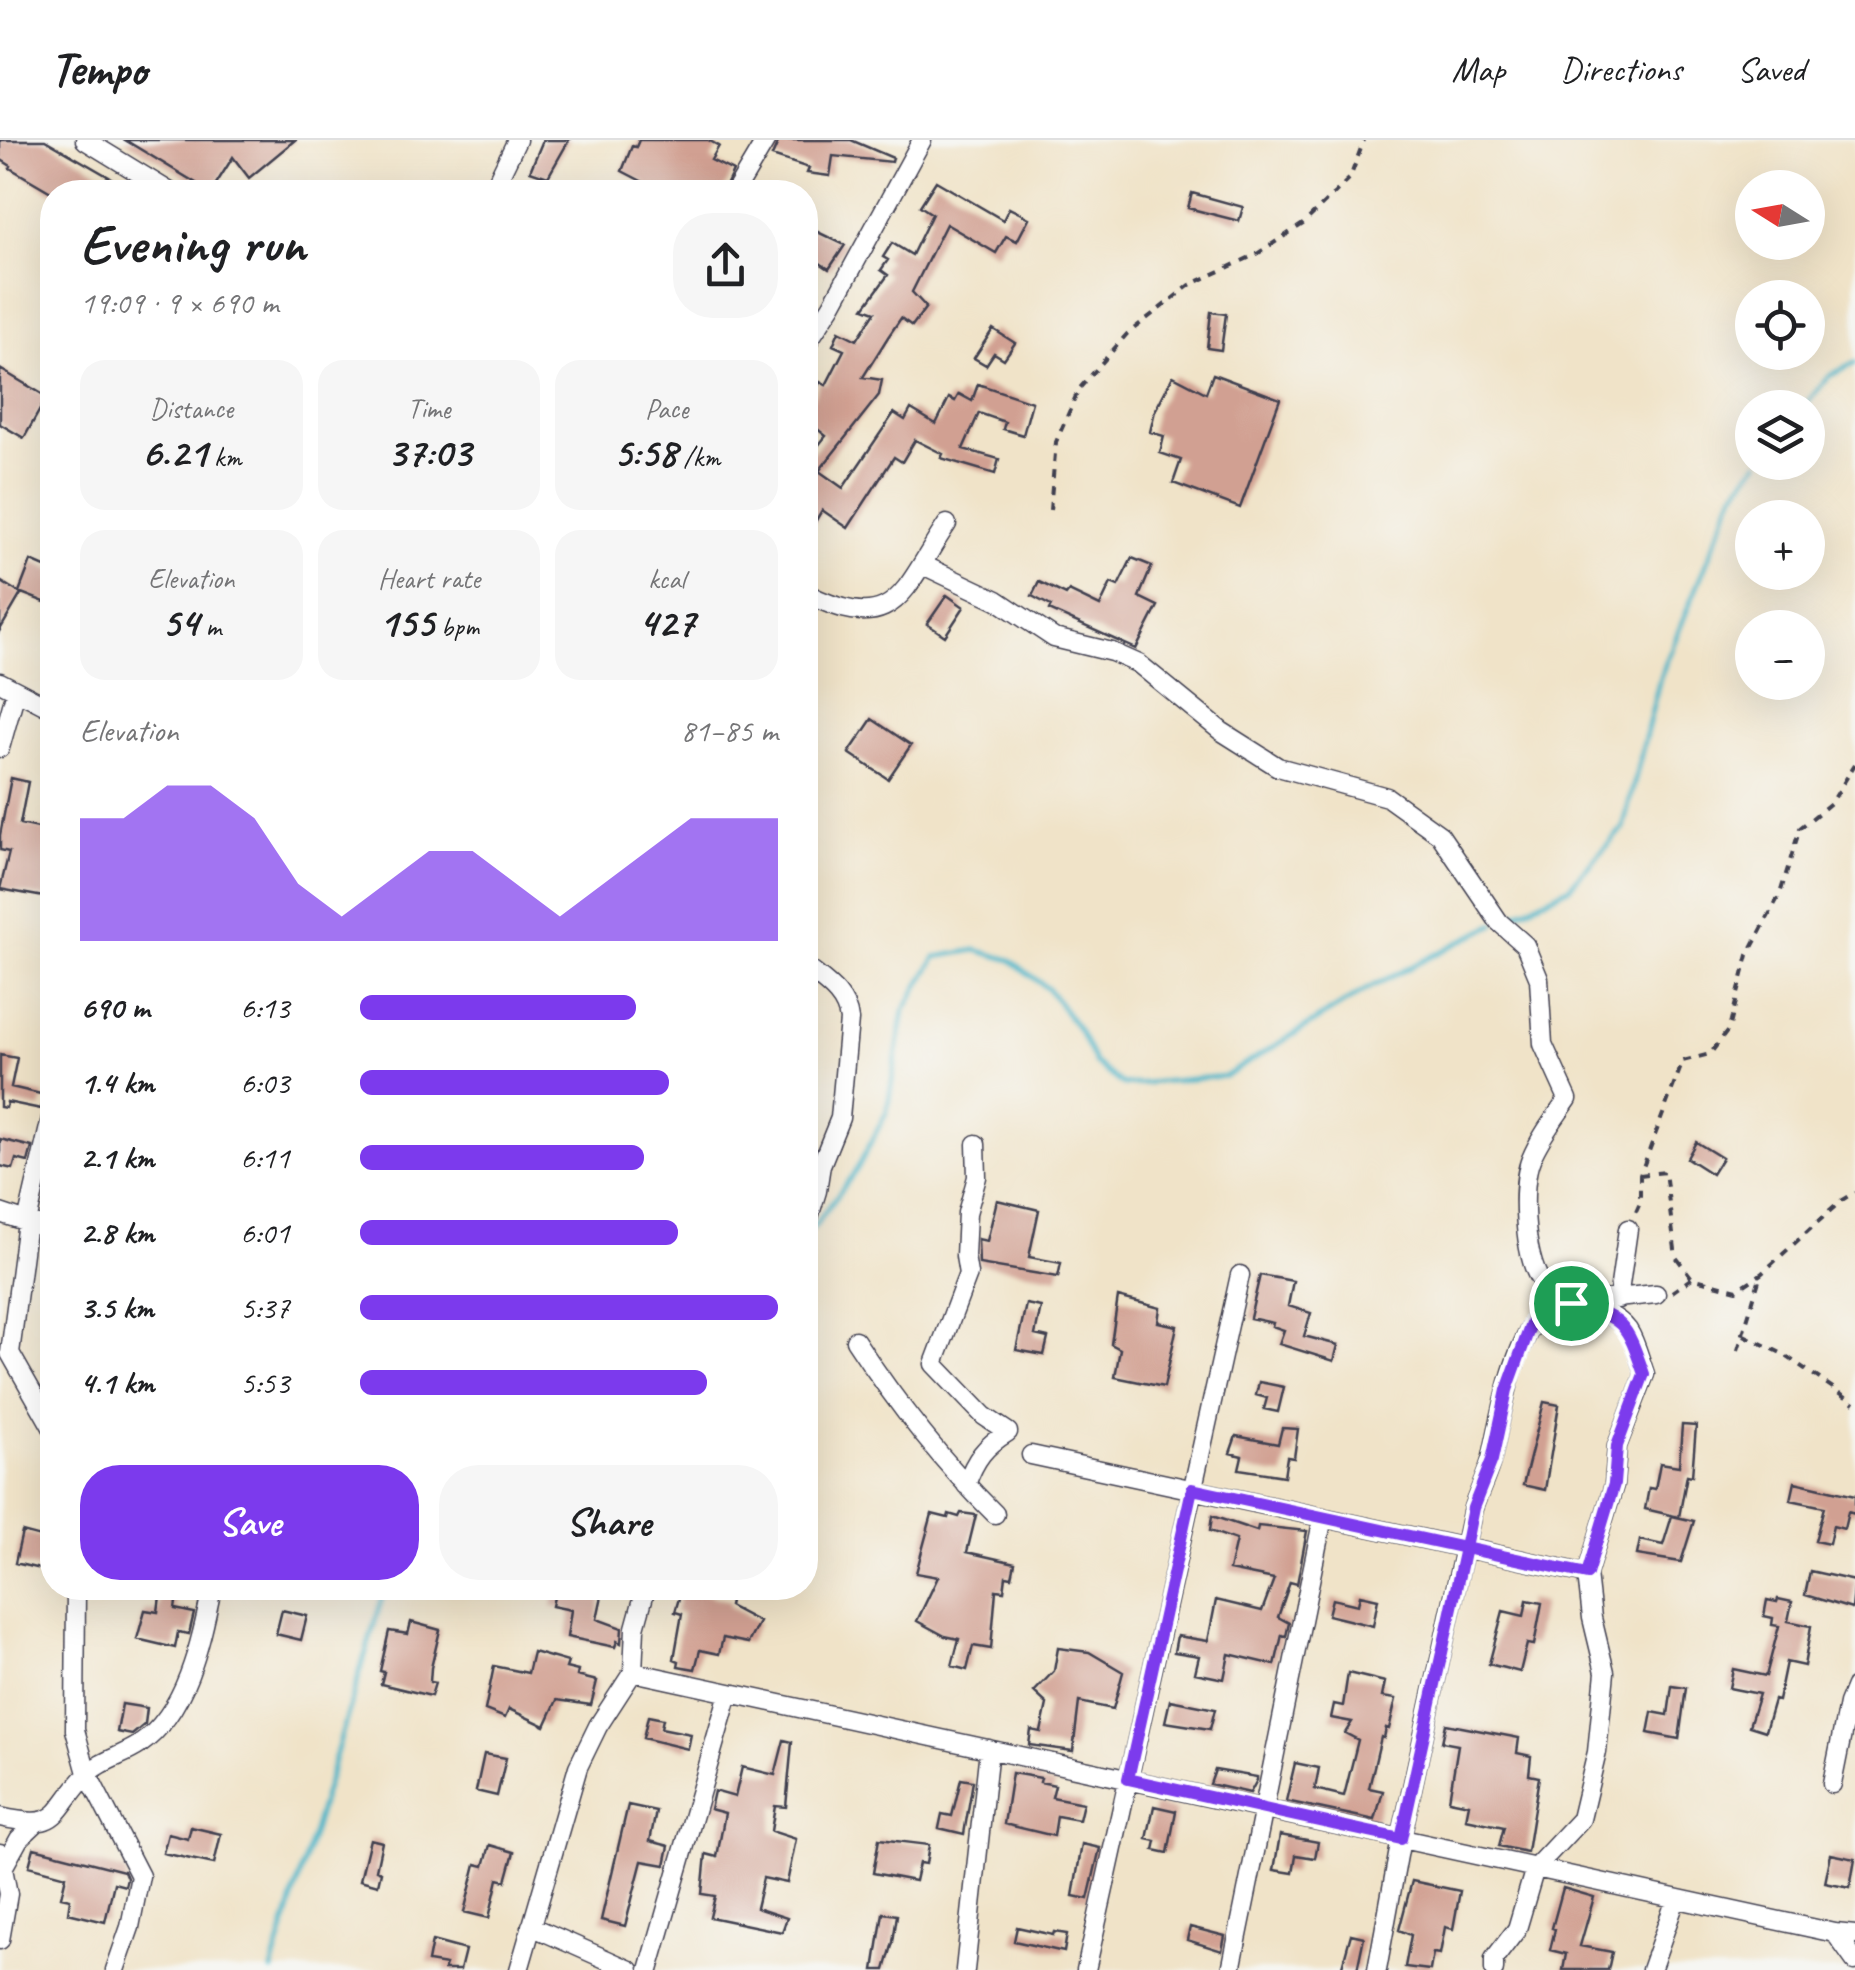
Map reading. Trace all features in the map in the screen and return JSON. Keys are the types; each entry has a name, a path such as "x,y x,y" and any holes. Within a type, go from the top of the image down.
{"street":[{"path":"84,140 150,180"},
{"path":"498,180 517,140"},
{"path":"742,180 766,140"},
{"path":"818,326 922,140"},
{"path":"818,599 833,607 864,613 890,606 923,565 946,524"},
{"path":"923,565 997,600 1054,638 1112,652 1138,664 1222,731 1278,767 1387,797 1440,835 1499,922 1525,945 1539,979 1543,1044 1568,1099 1529,1162 1525,1187 1528,1242 1541,1282 1571,1303 1608,1313 1628,1331 1644,1374 1617,1446 1614,1484 1587,1574 1592,1618 1605,1672 1597,1752 1581,1818 1535,1868 1517,1928 1494,1959 1494,1970"},
{"path":"0,748 8,686 40,703"},
{"path":"818,978 847,1006 848,1020 840,1118 818,1177"},
{"path":"966,1485 974,1463 987,1445 1008,1432 984,1416 934,1364 968,1274 967,1213 976,1177 976,1144"},
{"path":"40,1164 26,1222 10,1354 40,1406"},
{"path":"0,1213 40,1225"},
{"path":"1618,1299 1628,1229"},
{"path":"1086,1970 1240,1274"},
{"path":"1377,1970 1401,1839 1473,1508 1492,1460 1507,1390 1532,1321 1546,1305 1656,1294"},
{"path":"855,1340 895,1402 995,1514"},
{"path":"1031,1455 1587,1574"},
{"path":"1230,1970 1323,1517"},
{"path":"76,1600 75,1730 88,1773 140,1876 116,1970"},
{"path":"0,1817 49,1820 60,1812 88,1773 141,1744 183,1690 209,1600"},
{"path":"519,1970 578,1767 598,1726 634,1672 635,1628 643,1600"},
{"path":"634,1672 1855,1935"},
{"path":"1832,1784 1855,1687"},
{"path":"648,1970 729,1693"},
{"path":"965,1970 989,1749"},
{"path":"0,1940 8,1894 2,1860 37,1822"},
{"path":"1651,1970 1676,1898"},
{"path":"531,1926 630,1970"},
{"path":"1835,1933 1855,1962"}],"path":[{"path":"1050,510 1056,442 1079,389 1127,334 1190,285 1257,254 1304,224 1350,178 1364,140"},
{"path":"1628,1229 1640,1203 1640,1174 1682,1061 1710,1054 1729,1028 1748,955 1780,894 1800,828 1832,802 1855,764"},
{"path":"1640,1174 1665,1172 1676,1257 1692,1278 1737,1290 1761,1274 1855,1192"},
{"path":"1738,1350 1761,1274"},
{"path":"1656,1294 1675,1292 1692,1278"},
{"path":"1744,1335 1782,1354 1855,1403"}],"building":[{"path":"0,140 45,140 114,180 40,180 40,186 0,159"},
{"path":"125,140 295,140 249,178 233,157 219,180 191,180"},
{"path":"543,140 569,140 548,177 530,171"},
{"path":"639,140 708,140 719,146 711,160 733,171 729,180 639,180 622,171 632,146 636,147"},
{"path":"779,140 851,140 893,158 892,162 833,156 830,176 807,173 809,168 772,156"},
{"path":"936,181 1003,220 1009,208 1029,218 1017,241 1006,236 996,253 946,224 912,292 926,307 912,326 901,318 888,337 863,377 882,380 879,395 819,471 843,488 894,413 905,420 911,409 936,424 949,398 955,401 959,394 972,401 978,384 1032,402 1023,435 1003,429 1005,422 979,413 963,449 999,459 995,474 941,458 943,454 915,440 902,462 894,457 848,528 822,510 818,517 818,446 826,436 818,430 818,386 820,382 826,385 844,350 833,345 839,331 857,340 875,312 864,308 888,275 881,270 888,260 883,257 892,243 912,255 932,214 920,206"},
{"path":"1192,193 1243,207 1239,221 1188,208"},
{"path":"818,232 845,245 829,269 818,262"},
{"path":"1211,312 1226,314 1221,350 1207,348"},
{"path":"993,329 1015,343 1004,359 994,353 986,365 974,358"},
{"path":"0,369 40,393 40,409 24,438 0,424"},
{"path":"1213,374 1280,399 1240,508 1173,483 1181,460 1160,453 1164,436 1150,432 1155,411 1173,376 1206,393"},
{"path":"1132,558 1152,566 1139,597 1158,606 1136,649 1049,610 1051,606 1032,596 1039,582 1100,606 1111,583 1118,586"},
{"path":"31,561 40,565 40,600 19,592"},
{"path":"0,581 21,594 0,630"},
{"path":"947,595 964,607 945,636 927,624"},
{"path":"872,719 911,745 888,779 849,753"},
{"path":"11,778 28,782 20,824 40,828 40,896 0,889 9,852 0,850"},
{"path":"0,1055 17,1058 11,1087 40,1094 40,1109 7,1102 6,1108 0,1107"},
{"path":"0,1139 32,1147 28,1162 16,1159 13,1169 0,1166"},
{"path":"1696,1142 1722,1158 1712,1174 1687,1158"},
{"path":"997,1200 1039,1210 1029,1257 1061,1263 1058,1277 979,1264 978,1239 987,1241"},
{"path":"1260,1275 1293,1281 1288,1306 1311,1313 1304,1336 1338,1345 1334,1361 1279,1344 1284,1330 1250,1318"},
{"path":"1118,1297 1160,1308 1158,1322 1177,1326 1164,1387 1115,1377 1120,1349 1111,1344"},
{"path":"1026,1304 1041,1307 1035,1335 1048,1338 1044,1355 1016,1350"},
{"path":"1259,1382 1284,1387 1278,1412 1264,1409 1267,1398 1256,1395"},
{"path":"1544,1402 1559,1405 1545,1490 1523,1485"},
{"path":"1682,1425 1696,1426 1692,1476 1687,1475 1679,1517 1645,1509 1649,1488 1655,1489 1660,1463 1679,1466"},
{"path":"1282,1428 1298,1429 1294,1458 1287,1457 1284,1476 1239,1469 1242,1456 1230,1453 1236,1436 1278,1444"},
{"path":"1795,1482 1855,1496 1855,1514 1848,1512 1844,1529 1833,1526 1829,1544 1815,1541 1824,1507 1791,1500"},
{"path":"961,1513 976,1515 967,1552 1015,1563 1012,1577 1006,1576 1004,1591 996,1590 991,1649 973,1646 967,1670 952,1666 959,1639 917,1621 938,1577 916,1573 932,1514 948,1518 949,1514 959,1517"},
{"path":"1212,1516 1257,1531 1258,1526 1307,1531 1297,1584 1290,1582 1278,1617 1289,1623 1275,1665 1229,1654 1224,1679 1195,1673 1199,1656 1174,1652 1177,1636 1208,1641 1216,1600 1262,1611 1274,1579 1229,1570 1236,1540 1210,1531"},
{"path":"1672,1516 1694,1521 1681,1562 1637,1555 1640,1540 1663,1545"},
{"path":"22,1532 40,1537 40,1569 15,1563"},
{"path":"1810,1571 1855,1581 1852,1609 1805,1595"},
{"path":"1360,1595 1378,1599 1373,1626 1328,1615 1332,1599 1358,1605"},
{"path":"160,1600 176,1600 175,1609 194,1613 189,1634 178,1632 175,1648 137,1639 145,1610 158,1612"},
{"path":"553,1600 601,1600 597,1619 622,1628 621,1643 617,1641 615,1647 567,1637 571,1610 552,1606"},
{"path":"678,1600 726,1600 729,1606 759,1622 748,1643 723,1638 719,1654 700,1650 695,1669 678,1666 679,1661 674,1659 682,1614 675,1612"},
{"path":"1527,1600 1542,1603 1534,1645 1527,1644 1520,1672 1489,1664 1503,1611 1524,1616"},
{"path":"1767,1600 1792,1602 1788,1621 1811,1626 1804,1666 1786,1662 1778,1701 1774,1700 1765,1731 1749,1726 1759,1694 1729,1688 1733,1669 1766,1676 1779,1626 1772,1625 1773,1618 1764,1616"},
{"path":"282,1610 307,1616 301,1640 276,1634"},
{"path":"411,1622 440,1630 431,1668 430,1682 435,1683 431,1696 381,1684 389,1631 408,1634"},
{"path":"1058,1648 1089,1652 1123,1672 1113,1709 1079,1702 1073,1751 1029,1745 1031,1730 1041,1732 1047,1704 1034,1692 1054,1671"},
{"path":"533,1652 568,1662 566,1668 578,1671 577,1676 597,1681 591,1705 557,1700 545,1726 509,1709 505,1718 485,1710 494,1666 528,1673"},
{"path":"1348,1673 1385,1682 1382,1697 1396,1699 1389,1729 1381,1737 1369,1788 1383,1791 1375,1820 1286,1801 1295,1763 1319,1768 1315,1789 1344,1796 1358,1740 1345,1733 1352,1722 1331,1718 1334,1704 1343,1706"},
{"path":"1672,1686 1686,1688 1679,1739 1648,1733 1652,1712 1668,1715"},
{"path":"1170,1700 1215,1709 1210,1729 1165,1722"},
{"path":"122,1704 147,1708 145,1724 132,1735 117,1732"},
{"path":"648,1716 663,1719 661,1728 691,1734 688,1749 643,1738"},
{"path":"1446,1724 1519,1738 1517,1753 1531,1756 1529,1775 1539,1777 1527,1852 1499,1846 1504,1827 1466,1819 1469,1804 1449,1800 1458,1745 1442,1742"},
{"path":"784,1740 792,1742 786,1807 775,1806 771,1831 796,1839 787,1883 763,1878 756,1908 787,1918 782,1932 710,1917 715,1896 702,1894 706,1854 717,1857 725,1813 710,1809 714,1791 735,1797 742,1767 775,1775"},
{"path":"484,1754 506,1758 497,1796 476,1791"},
{"path":"1215,1770 1257,1780 1250,1793 1210,1784"},
{"path":"1012,1773 1041,1778 1040,1782 1055,1785 1052,1797 1083,1803 1079,1820 1057,1816 1054,1836 1004,1824"},
{"path":"961,1779 973,1781 964,1834 939,1828 942,1814 952,1816"},
{"path":"628,1805 656,1811 650,1841 669,1846 665,1865 642,1861 625,1926 601,1920"},
{"path":"1154,1806 1176,1811 1168,1853 1154,1850 1156,1841 1147,1839"},
{"path":"191,1827 221,1834 214,1864 163,1853 168,1834 188,1839"},
{"path":"1280,1835 1318,1842 1315,1858 1296,1855 1293,1873 1274,1870"},
{"path":"370,1839 382,1842 376,1870 381,1872 378,1885 360,1880"},
{"path":"879,1839 929,1845 926,1864 919,1863 915,1881 873,1873"},
{"path":"1082,1844 1100,1848 1088,1899 1073,1896"},
{"path":"490,1845 514,1852 506,1881 498,1879 489,1918 464,1912 476,1864 484,1866"},
{"path":"34,1848 124,1871 125,1886 114,1883 105,1922 68,1913 70,1899 61,1897 66,1876 29,1866"},
{"path":"1831,1854 1855,1859 1850,1888 1825,1883"},
{"path":"1412,1881 1460,1891 1453,1929 1445,1927 1440,1954 1433,1953 1430,1970 1405,1967 1411,1935 1399,1930"},
{"path":"1563,1888 1594,1897 1580,1946 1612,1952 1608,1970 1563,1970 1566,1954 1550,1950"},
{"path":"883,1913 897,1915 893,1942 885,1970 874,1970"},
{"path":"1017,1927 1067,1934 1064,1952 1014,1941"},
{"path":"1190,1927 1225,1936 1222,1951 1187,1940"},
{"path":"1351,1934 1364,1937 1357,1970 1341,1970"},
{"path":"432,1941 465,1950 460,1970 444,1970 446,1965 428,1962"}],"waterway":[{"path":"1818,390 1829,376 1855,363"},
{"path":"1505,919 1568,888 1623,828 1660,677 1735,492 1745,480"},
{"path":"818,1221 857,1169 887,1111 904,1011 936,957 976,950 1011,960 1048,989 1080,1032 1095,1063 1123,1085 1226,1076 1369,988 1495,924"},
{"path":"272,1970 381,1600"}],"route":[{"path":"1571,1303 1546,1305 1532,1321 1507,1390 1492,1460 1473,1508 1465,1548 1192,1489 1128,1779 1401,1839 1465,1548 1587,1574 1614,1484 1617,1446 1644,1374 1628,1331 1608,1313 1571,1303"}]}
